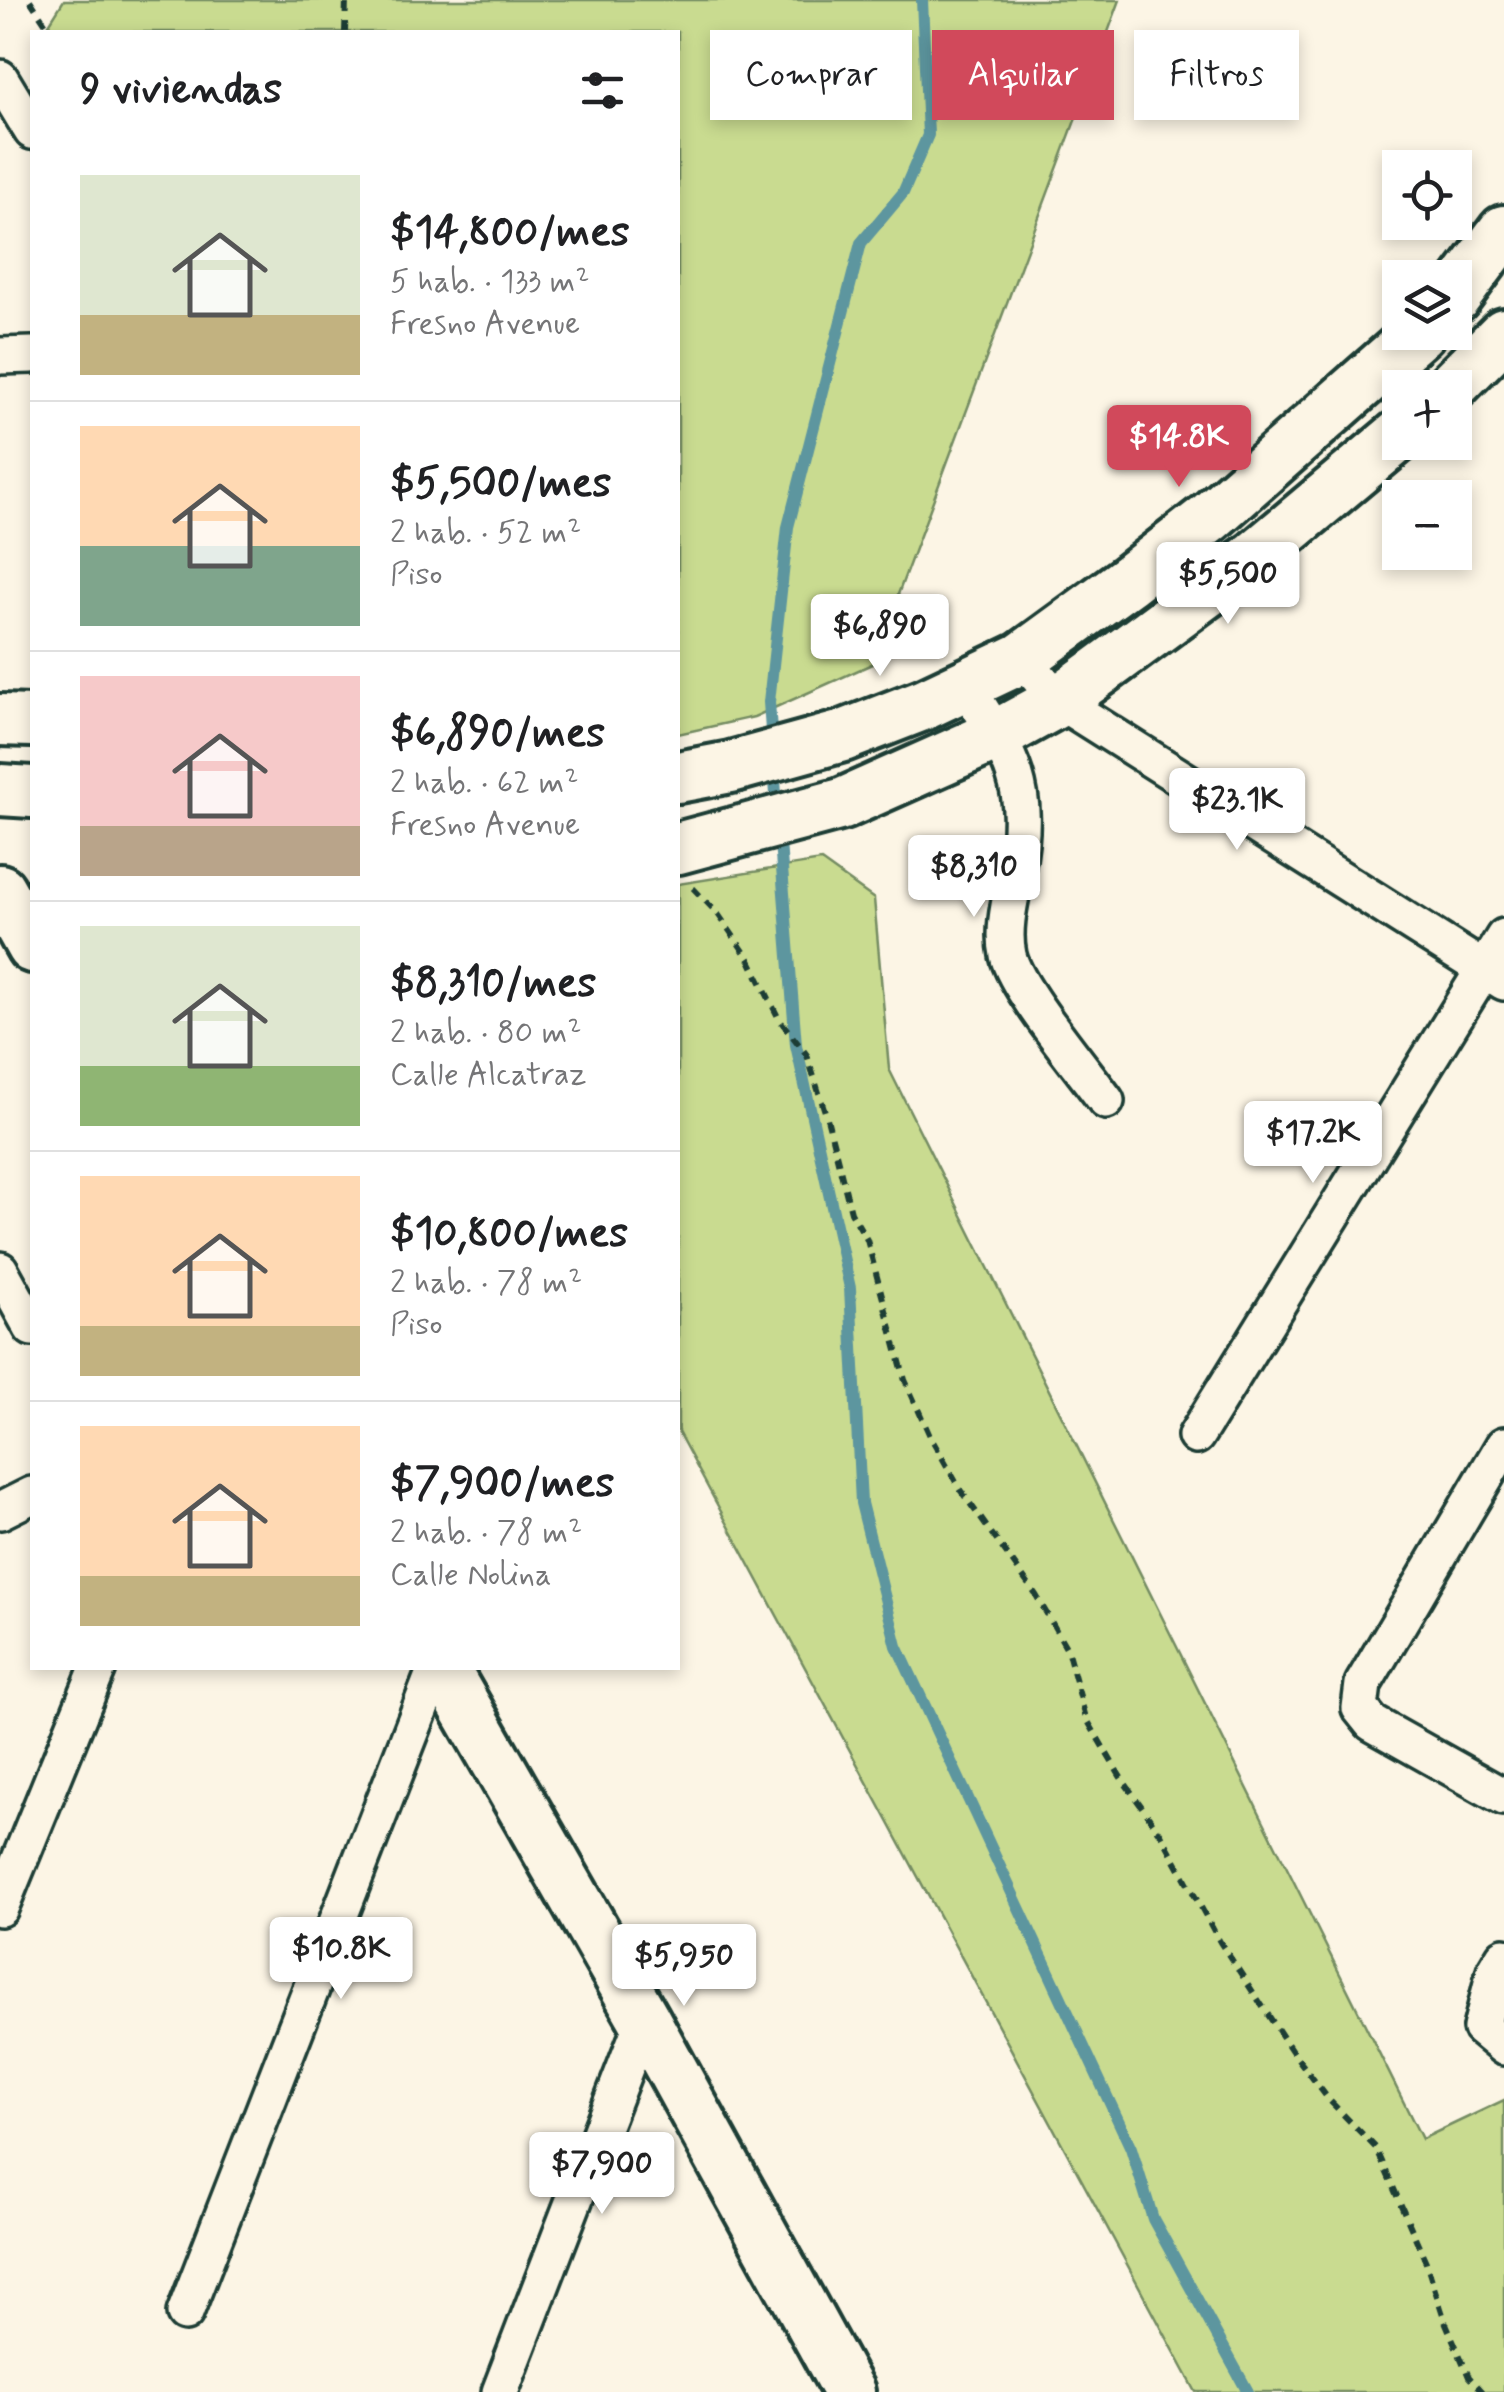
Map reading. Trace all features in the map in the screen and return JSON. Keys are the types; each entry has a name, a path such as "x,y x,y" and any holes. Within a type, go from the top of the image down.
{"street":[{"path":"0,78 30,128"},
{"path":"1472,274 1504,232"},
{"path":"1468,370 1504,334"},
{"path":"681,777 820,742 966,686 1022,658 1210,516 1399,350"},
{"path":"0,356 30,356"},
{"path":"687,857 842,804 998,735 1058,701 1256,555 1382,450"},
{"path":"1022,658 1058,701 1494,977"},
{"path":"966,686 998,735 1020,789 1024,812 1007,923 1008,954 1018,980 1106,1100"},
{"path":"0,720 30,721"},
{"path":"0,790 30,792"},
{"path":"0,890 30,943"},
{"path":"1196,1436 1494,977 1504,937"},
{"path":"0,1270 30,1324"},
{"path":"1504,1445 1362,1684 1360,1708 1372,1723 1504,1796"},
{"path":"0,1510 30,1496"},
{"path":"0,1908 97,1670"},
{"path":"185,2313 438,1670"},
{"path":"440,1670 644,2019 849,2392"},
{"path":"1492,2038 1495,1971 1504,1956"},
{"path":"500,2392 644,2019"}],"path":[{"path":"30,0 50,30"},
{"path":"346,0 346,30"},
{"path":"687,857 694,891 718,914 750,960 779,1019 806,1055 851,1212 867,1240 905,1380 930,1436 961,1491 1036,1594 1067,1650 1086,1718 1169,1847 1220,1942 1292,2052 1329,2100 1376,2148 1426,2262 1469,2377 1483,2392"}],"green space":[{"path":"64,0 1120,0 1109,30 932,30 932,120 1075,120 872,664 754,717 680,734 680,30 45,30"},
{"path":"821,861 874,899 889,1069 1422,2139 1504,2100 1504,2392 1196,2392 680,1436 680,884"}],"waterway":[{"path":"772,745 769,702 788,527 861,243 903,193 928,135 922,0"},
{"path":"774,765 777,810"},
{"path":"779,830 796,1045 850,1288 861,1503 897,1646 1131,2148 1153,2219 1248,2392"}]}
